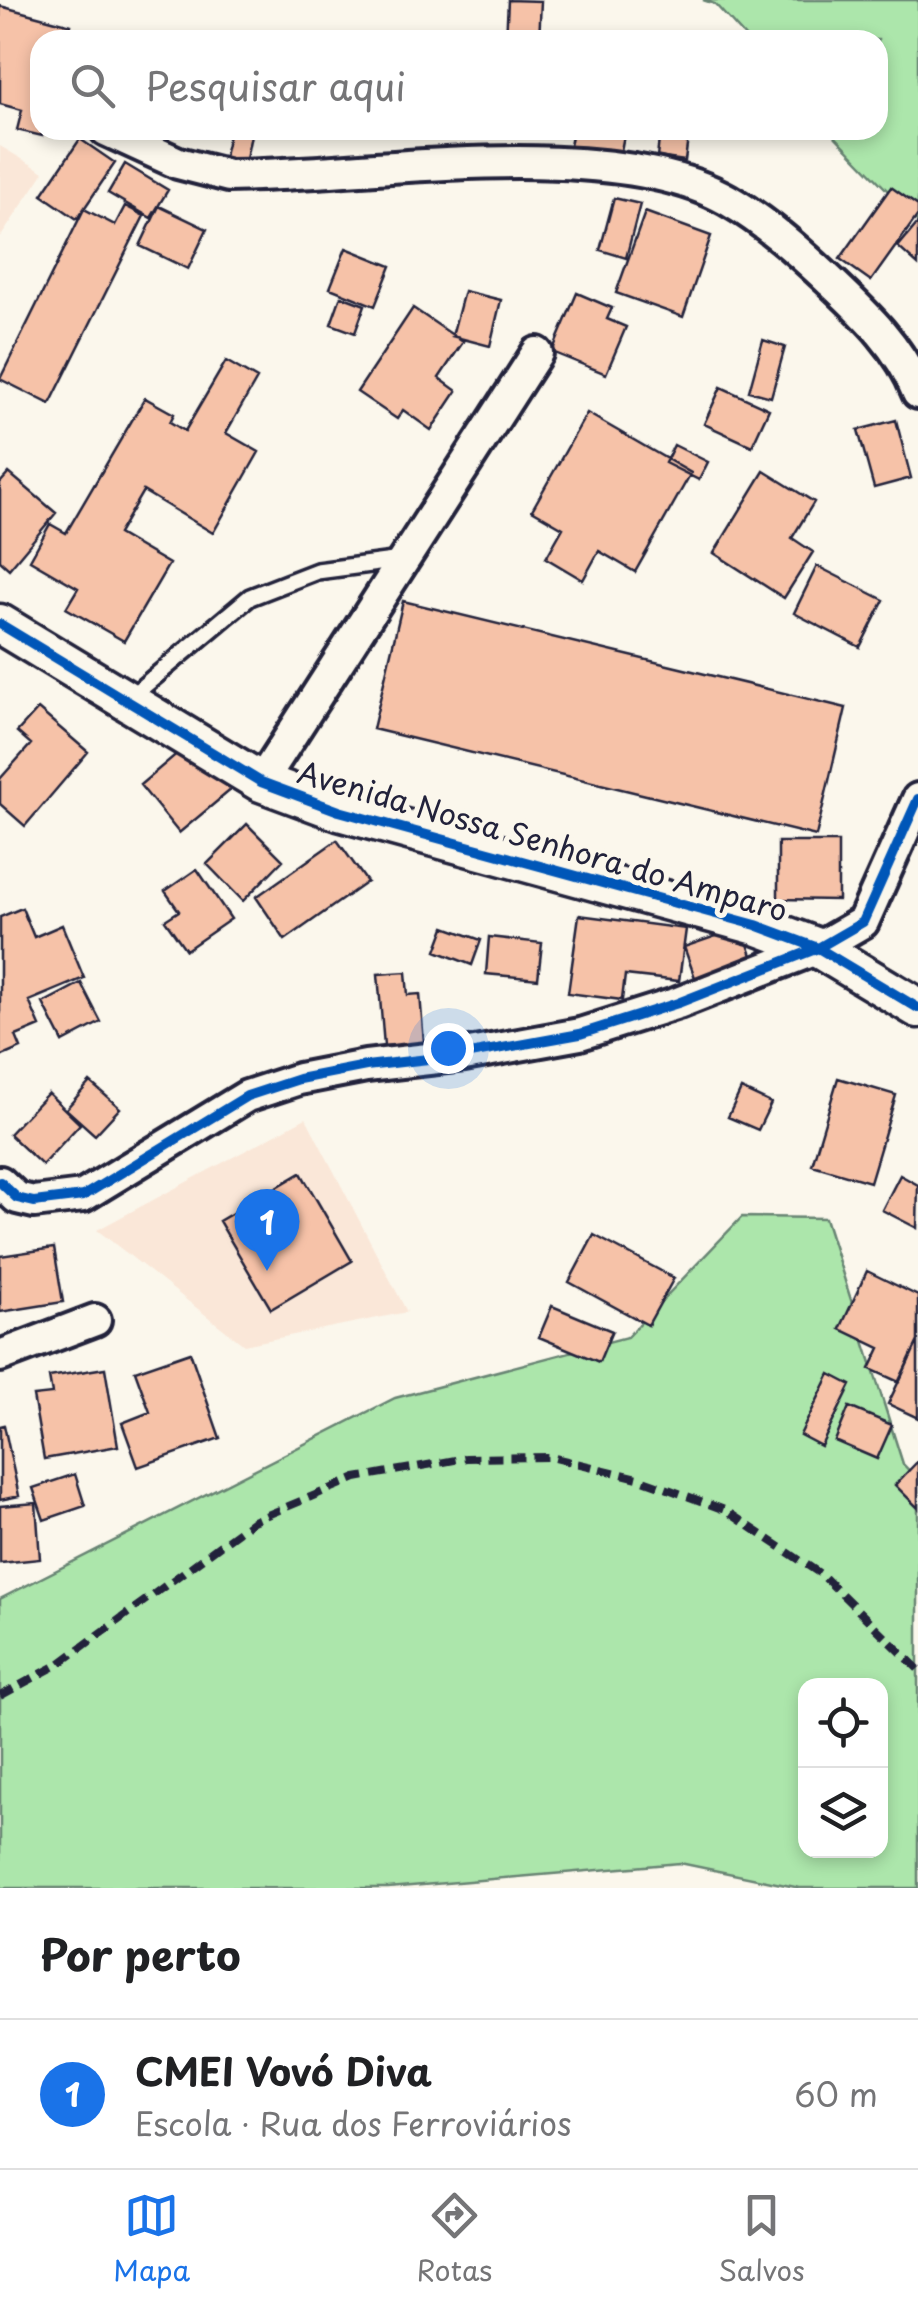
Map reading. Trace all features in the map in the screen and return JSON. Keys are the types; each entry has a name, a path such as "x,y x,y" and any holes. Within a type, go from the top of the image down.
{"street":[{"path":"128,140 178,163 229,176 554,163 680,180 726,198 785,238 878,328 918,392"},
{"path":"261,782 537,353"},
{"name":"Avenida Nossa Senhora do Amparo","path":"0,624 261,782 338,810 756,925 818,948 918,1008"},
{"path":"0,1182 17,1198 34,1202 83,1196 247,1096 299,1079 366,1066 464,1056 580,1034 678,1003 818,948 863,922 918,799"},
{"path":"0,1356 96,1320"}],"lane":[{"path":"127,700 250,597 317,571 405,560"}],"shaded area":[{"path":"0,146 44,172 0,238"},
{"path":"306,1118 407,1312 244,1345 97,1230"}],"green space":[{"path":"703,0 918,0 918,222 839,140 888,140 888,30 739,30 715,4"},
{"path":"742,1217 825,1218 903,1464 918,1480 918,1888 800,1888 680,1863 388,1888 0,1888 0,1599 395,1398 627,1337"}],"building":[{"path":"508,0 541,1 540,30 506,30"},
{"path":"0,6 71,25 70,30 30,30 30,133 17,130 22,110 0,104"},
{"path":"79,140 115,163 77,219 42,195"},
{"path":"228,140 250,140 244,169 222,165"},
{"path":"571,140 623,140 620,156 570,146"},
{"path":"659,140 688,140 685,161 657,157"},
{"path":"125,164 168,190 151,218 108,193"},
{"path":"891,187 918,206 918,215 871,281 840,259"},
{"path":"614,198 640,204 626,258 600,250"},
{"path":"125,206 144,216 50,404 0,379 84,209 115,225"},
{"path":"159,206 207,229 188,269 140,246"},
{"path":"645,212 711,236 683,317 616,293"},
{"path":"918,223 918,265 898,247"},
{"path":"346,248 391,266 375,306 330,288"},
{"path":"464,291 501,300 490,346 452,336"},
{"path":"577,293 612,308 607,319 626,327 606,374 552,352"},
{"path":"341,296 365,305 355,333 331,324"},
{"path":"413,308 463,342 439,378 457,391 431,430 403,410 397,419 357,392"},
{"path":"763,340 785,347 771,397 749,391"},
{"path":"226,361 257,379 226,433 259,452 213,533 143,491 118,534 169,564 124,641 66,608 78,588 30,560 50,524 66,533 145,398 174,414 170,422 185,431"},
{"path":"721,387 769,409 752,446 704,424"},
{"path":"587,413 691,473 635,572 599,551 583,580 546,558 563,528 532,510"},
{"path":"896,420 911,478 874,488 858,430"},
{"path":"674,445 708,462 699,480 665,463"},
{"path":"764,471 814,502 792,538 813,552 784,598 714,553"},
{"path":"9,473 56,513 9,569 0,561 0,483"},
{"path":"817,566 884,600 860,647 794,613"},
{"path":"403,601 846,708 816,836 373,729"},
{"path":"38,709 88,752 25,826 0,804 0,779 31,744 17,732"},
{"path":"193,740 233,788 179,833 140,785"},
{"path":"247,824 283,860 243,901 207,864"},
{"path":"337,840 367,882 285,940 256,897"},
{"path":"778,842 838,842 838,900 778,899"},
{"path":"197,869 231,919 186,950 165,920 179,911 165,891"},
{"path":"22,908 34,937 62,925 84,978 29,1001 40,1026 16,1036 21,1048 0,1057 0,917"},
{"path":"579,915 686,929 679,981 625,975 622,1000 568,993"},
{"path":"445,927 481,940 472,965 436,951"},
{"path":"742,927 755,964 698,986 684,947"},
{"path":"489,937 542,943 538,979 486,974"},
{"path":"406,972 408,995 420,994 424,1043 384,1046 378,974"},
{"path":"81,983 101,1022 63,1042 43,1003"},
{"path":"838,1078 896,1095 870,1182 812,1165"},
{"path":"90,1082 120,1108 95,1135 66,1109"},
{"path":"741,1089 771,1103 758,1130 728,1117"},
{"path":"48,1093 80,1124 42,1165 9,1134"},
{"path":"301,1173 352,1261 271,1309 219,1221"},
{"path":"900,1175 918,1185 917,1228 882,1210"},
{"path":"594,1235 674,1278 648,1325 569,1282"},
{"path":"54,1248 63,1302 0,1312 0,1256"},
{"path":"867,1271 918,1296 918,1341 899,1382 870,1369 880,1348 840,1329"},
{"path":"552,1306 612,1331 599,1362 539,1337"},
{"path":"918,1341 918,1418 888,1404"},
{"path":"190,1352 220,1438 138,1467 122,1423 150,1412 135,1371"},
{"path":"105,1368 118,1446 44,1459 33,1396 52,1394 49,1377"},
{"path":"830,1374 851,1385 821,1446 800,1435"},
{"path":"849,1407 892,1425 877,1459 835,1441"},
{"path":"4,1425 19,1496 0,1500 0,1426"},
{"path":"918,1461 918,1508 895,1485"},
{"path":"75,1474 85,1506 44,1520 33,1488"},
{"path":"36,1503 40,1559 0,1563 0,1506"}],"railway":[{"path":"0,1696 59,1664 253,1521 356,1478 466,1458 551,1457 638,1478 725,1510 822,1575 918,1669"}],"cycle path":[{"path":"0,624 261,782 339,811 756,925 818,948 918,1008"},
{"path":"0,1182 17,1198 34,1202 83,1196 247,1096 299,1079 366,1066 464,1055 580,1034 678,1003 818,948 863,922 918,799"}],"place":[{"name":"CMEI Vovó Diva","path":"267,1271"}]}
